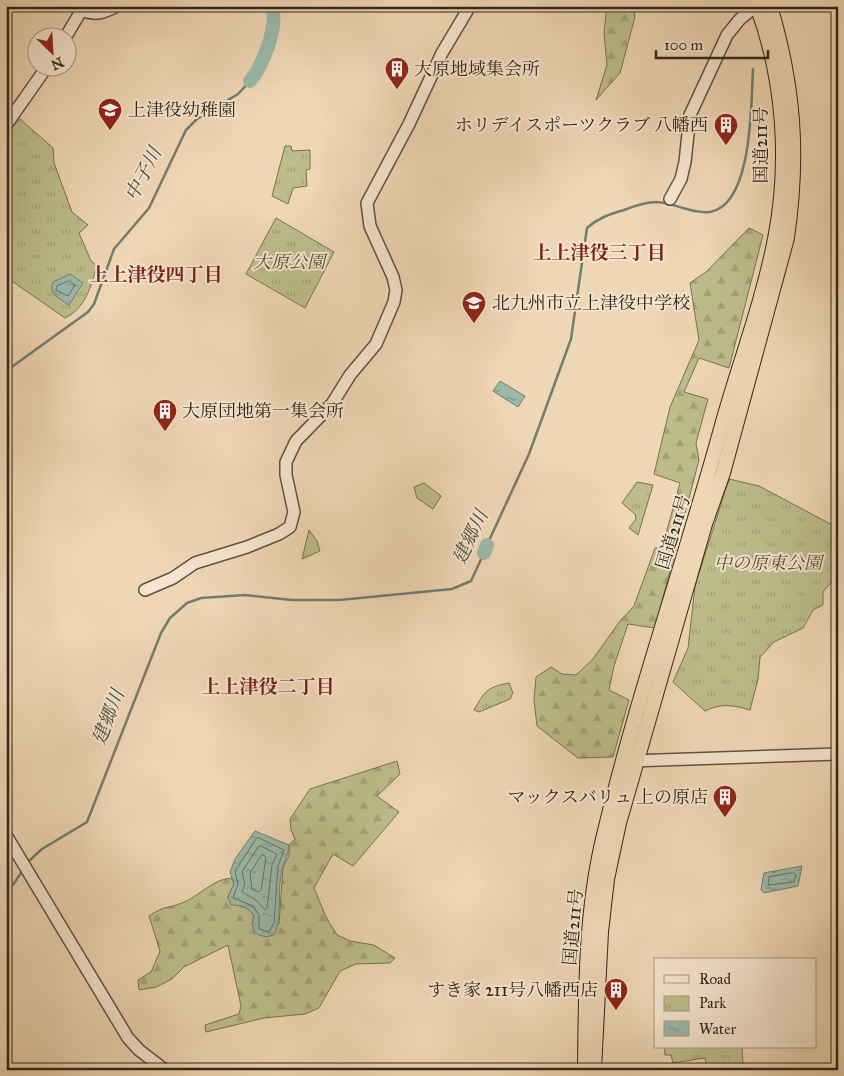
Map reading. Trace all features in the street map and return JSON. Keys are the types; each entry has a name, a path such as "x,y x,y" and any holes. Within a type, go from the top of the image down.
{"highway":[{"name":"国道211号","path":"594,1070 598,962 607,879 630,761 775,237 781,174 780,103 771,50 756,6"},
{"name":"国道211号","path":"585,1070 591,905 603,840 723,473 787,238 792,200 794,128 781,43 770,6"}],"street":[{"path":"71,28 83,8 92,15 102,14 117,6"},
{"path":"145,590 173,578 196,563 247,547 279,534 290,527 294,512 286,475 286,462 296,441 332,404 350,375 376,344 394,302 394,277 370,226 366,203 409,124 442,53 470,6"},
{"path":"670,199 680,179 685,162 690,115 708,74 728,35 740,19 756,6"},
{"path":"6,125 39,78"},
{"path":"630,761 838,754"},
{"path":"6,835 128,1038 139,1050 165,1070"}],"green space":[{"path":"599,6 633,6 635,17 620,73 596,100 607,65 604,33 606,13"},
{"path":"20,119 53,148 54,163 72,212 88,225 79,233 91,261 97,266 87,296 78,308 65,318 6,277 6,135"},
{"path":"285,146 291,146 292,151 310,150 310,169 306,170 307,186 293,188 288,204 272,196"},
{"name":"大原公園","path":"276,218 334,252 305,308 246,274"},
{"path":"749,228 763,235 729,368 699,358 684,392 708,399 696,443 699,460 655,628 628,624 614,666 609,690 629,700 613,757 578,758 537,726 534,700 536,677 551,667 562,674 576,675 593,659 620,621 634,606 655,548 662,548 680,483 654,474 670,407 699,340 690,283 706,272"},
{"name":"中の原東公園","path":"729,479 759,486 838,528 838,574 823,592 823,605 813,610 803,628 774,642 760,657 758,679 750,710 727,706 705,711 673,682 688,648 695,586"},
{"path":"637,482 653,485 638,535 629,528 636,519 635,514 622,503"},
{"path":"424,483 441,496 433,509 417,498 414,487"},
{"path":"309,530 317,541 320,551 302,559"},
{"path":"509,683 513,693 510,699 479,712 474,710 487,691 496,686"},
{"path":"397,761 400,774 377,796 399,812 353,866 333,854 314,888 326,917 337,935 350,941 374,945 395,958 390,963 356,964 340,971 319,1008 305,1014 264,1018 206,1032 205,1025 239,1014 241,1006 228,945 184,967 172,979 156,987 139,990 138,980 151,972 160,951 149,916 188,900 217,882 231,878 234,884 228,897 237,905 249,909 254,916 252,924 279,924 283,867 289,856 289,845 295,839 291,830 290,819 310,789"},
{"path":"664,1048 742,1048 743,1065 724,1070 707,1070 705,1058 673,1063 671,1055 665,1055"}],"water":[{"path":"70,274 83,283 69,305 53,293 52,286 53,282"},
{"path":"500,381 525,396 518,407 493,391"},
{"path":"255,831 289,845 281,875 279,918 275,934 267,936 255,933 252,924 254,916 252,913 244,907 231,905 228,897 234,884 230,872 235,859"},
{"path":"802,866 798,886 764,893 761,890 764,873"}],"waterway":[{"name":"中子川","path":"250,81 260,66 268,45 273,23 271,6"},
{"name":"建郷川","path":"487,545 529,454 571,339 587,228 609,215 649,203 664,203 703,212 710,212 724,205 735,191 747,150 753,69"},
{"name":"中子川","path":"6,371 88,312 94,304 114,249 149,208 186,130 197,119 238,94 250,81"},
{"name":"建郷川","path":"484,553 487,545"},
{"name":"建郷川","path":"29,861 42,849 87,822 161,633 170,618 187,603 201,598 245,595 292,600 339,600 452,589 471,581 484,553"},
{"name":"建郷川","path":"6,895 21,873"}],"place":[{"name":"大原地域集会所","path":"397,90"},
{"name":"上津役幼稚園","path":"110,131"},
{"name":"ホリデイスポーツクラブ 八幡西","path":"726,146"},
{"name":"北九州市立上津役中学校","path":"474,324"},
{"name":"大原団地第一集会所","path":"165,432"},
{"name":"マックスバリュ 上の原店","path":"725,818"},
{"name":"すき家 211号八幡西店","path":"616,1011"}],"district":[{"name":"上上津役三丁目","path":"599,252"},
{"name":"上上津役四丁目","path":"156,274"},
{"name":"上上津役二丁目","path":"268,686"}]}
